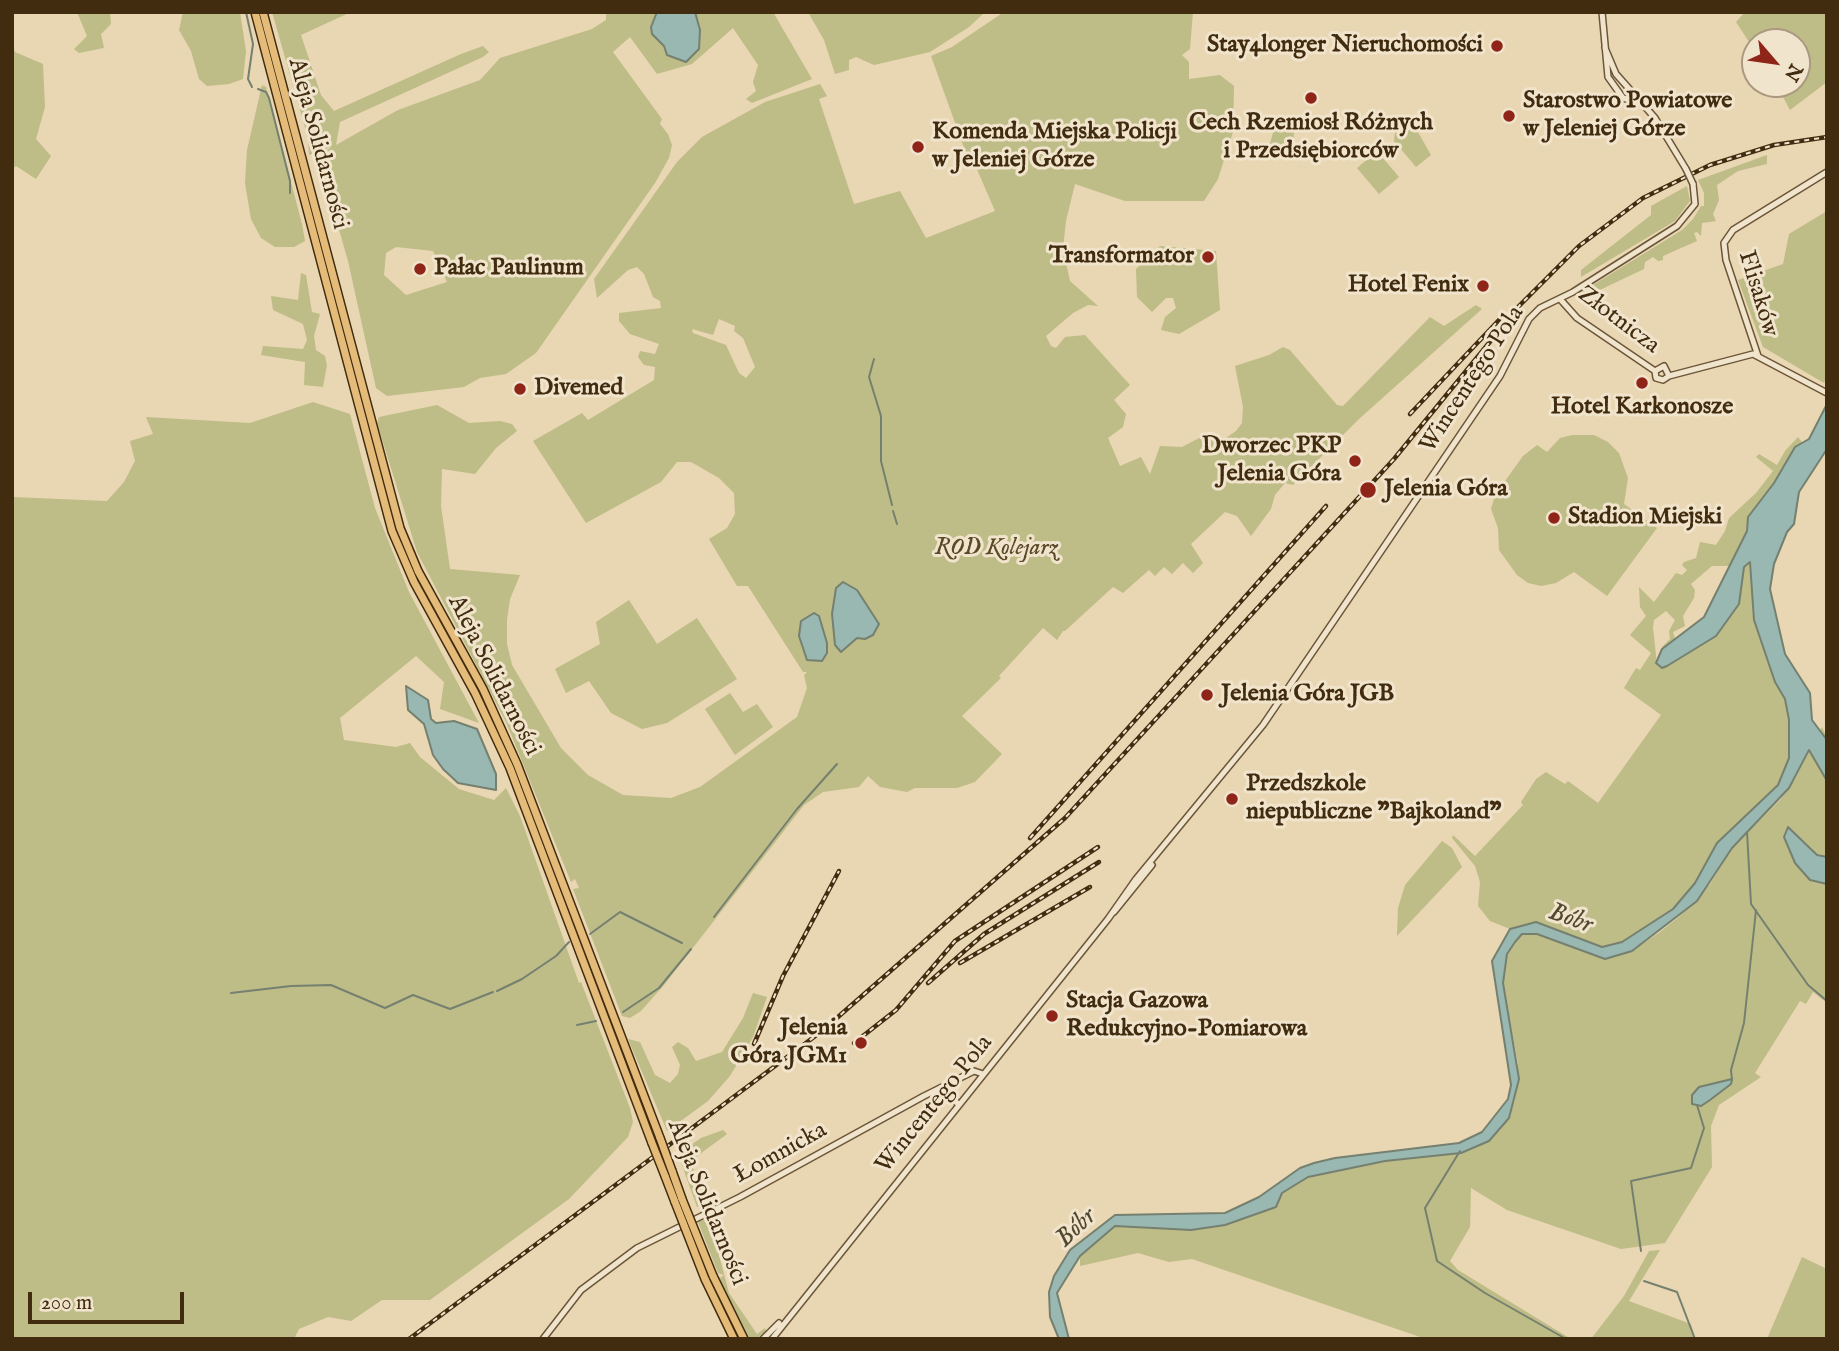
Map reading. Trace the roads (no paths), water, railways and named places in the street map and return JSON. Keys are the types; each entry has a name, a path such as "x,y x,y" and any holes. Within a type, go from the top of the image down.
{"main road":[{"name":"Aleja Solidarności","path":"255,12 392,531 414,582 475,693 510,768 656,1141"},
{"name":"Aleja Solidarności","path":"263,12 400,528 418,572 477,679 517,764 668,1173 734,1339"},
{"name":"Aleja Solidarności","path":"709,1277 744,1339"}],"street":[{"path":"1602,12 1608,78 1616,91 1630,102 1642,104"},
{"name":"Wincentego Pola","path":"772,1339 787,1316 958,1104 1110,916 1140,883 1275,708 1500,376 1525,324 1540,308 1560,299 1677,226 1695,204 1693,184 1686,169 1655,118 1616,74 1605,48"},
{"path":"1630,102 1637,95"},
{"name":"Flisaków","path":"1759,356 1726,260 1724,243 1733,230 1827,172"},
{"name":"Złotnicza","path":"1560,299 1577,318 1655,371"},
{"name":"Złotnicza","path":"1669,376 1748,354 1759,356"},
{"path":"1759,356 1825,392"},
{"path":"1664,366 1669,376 1660,380 1655,371 1664,366"},
{"name":"Łomnicka","path":"543,1339 581,1290 636,1248 740,1197 974,1071 983,1074"},
{"path":"939,1089 947,1092 958,1104"},
{"name":"Wincentego Pola","path":"763,1339 787,1316"}],"water":[{"path":"657,12 695,12 700,30 699,49 686,62 667,55 664,46 652,34 651,27"},
{"path":"1827,404 1827,449 1799,492 1794,524 1787,532 1774,564 1770,589 1785,654 1810,693 1812,720 1827,740 1827,781 1809,750 1789,788 1732,848 1697,901 1632,951 1605,959 1537,934 1522,934 1507,954 1503,983 1519,1079 1509,1118 1489,1141 1461,1153 1385,1161 1308,1177 1282,1193 1276,1207 1225,1225 1191,1230 1115,1226 1080,1256 1057,1293 1069,1339 1059,1339 1050,1317 1049,1292 1054,1276 1070,1250 1115,1215 1225,1213 1259,1197 1300,1168 1314,1163 1459,1143 1482,1132 1508,1099 1511,1085 1492,961 1510,929 1536,922 1602,947 1622,942 1673,909 1695,883 1717,843 1778,785 1789,758 1789,720 1785,699 1775,682 1754,620 1750,562 1744,567 1739,604 1716,636 1667,666 1662,668 1656,663 1662,649 1704,617 1747,531 1748,517 1774,483 1795,447 1809,439"},
{"path":"843,582 857,590 879,624 873,635 865,639 857,638 841,652 835,645 832,614 836,588"},
{"path":"814,613 819,616 827,643 827,653 822,661 807,660 799,636 801,621"},
{"path":"406,686 428,700 431,719 436,723 454,721 477,729 496,774 496,790 458,783 443,769 433,755 424,724 408,710"},
{"path":"1788,827 1817,855 1827,857 1827,884 1810,880 1795,863 1784,837"},
{"path":"1732,1079 1731,1084 1701,1106 1692,1104 1692,1095 1699,1087"}],"waterway":[{"path":"246,12 253,44 248,79 252,87"},
{"path":"258,89 266,92 269,98 290,181 290,193"},
{"path":"874,359 869,377 881,416 881,461 892,505"},
{"path":"893,511 897,524"},
{"path":"714,917 797,809 837,764"},
{"path":"1747,832 1751,904 1808,985 1827,1001"},
{"path":"1732,1080 1731,1070 1744,1023 1756,910"},
{"path":"590,934 620,912 682,943"},
{"path":"497,991 522,979 556,956 569,942"},
{"path":"623,1012 659,988 691,949"},
{"path":"231,993 291,986 331,985 385,1008 413,995 450,1009 493,992"},
{"path":"577,1025 596,1021"},
{"path":"1641,1251 1631,1181 1691,1168 1704,1128 1697,1105"},
{"path":"1460,1151 1425,1208 1437,1261 1485,1293 1566,1339"},
{"path":"1644,1281 1677,1292 1695,1339"}],"railway":[{"path":"409,1339 822,1031 1065,818 1394,459 1520,305 1579,246 1643,198 1710,165 1774,145 1827,137"},
{"path":"1410,414 1499,320"},
{"path":"1030,838 1326,506"},
{"path":"854,1043 896,1010 955,941 1098,847"},
{"path":"928,983 984,934 1099,862"},
{"path":"754,1044 783,976 839,871"},
{"path":"960,963 1090,887"}],"place":[{"name":"Stay4longer Nieruchomości","path":"1497,46"},
{"name":"Cech Rzemiosł Różnych i Przedsiębiorców","path":"1311,98"},
{"name":"Starostwo Powiatowe w Jeleniej Górze","path":"1509,116"},
{"name":"Komenda Miejska Policji w Jeleniej Górze","path":"918,147"},
{"name":"Transformator","path":"1208,257"},
{"name":"Pałac Paulinum","path":"420,269"},
{"name":"Hotel Fenix","path":"1483,286"},
{"name":"Hotel Karkonosze","path":"1642,383"},
{"name":"Divemed","path":"520,389"},
{"name":"Dworzec PKP Jelenia Góra","path":"1355,461"},
{"name":"Jelenia Góra","path":"1368,490"},
{"name":"Stadion Miejski","path":"1554,518"},
{"name":"Jelenia Góra JGB","path":"1207,695"},
{"name":"Przedszkole niepubliczne \"Bajkoland\"","path":"1232,799"},
{"name":"Stacja Gazowa Redukcyjno-Pomiarowa","path":"1052,1016"},
{"name":"Jelenia Góra JGM1","path":"861,1043"}],"park label":[{"name":"ROD Kolejarz","path":"996,549"}],"water label":[{"name":"Bóbr","path":"1570,920"},
{"name":"Bóbr","path":"1077,1229"}]}
